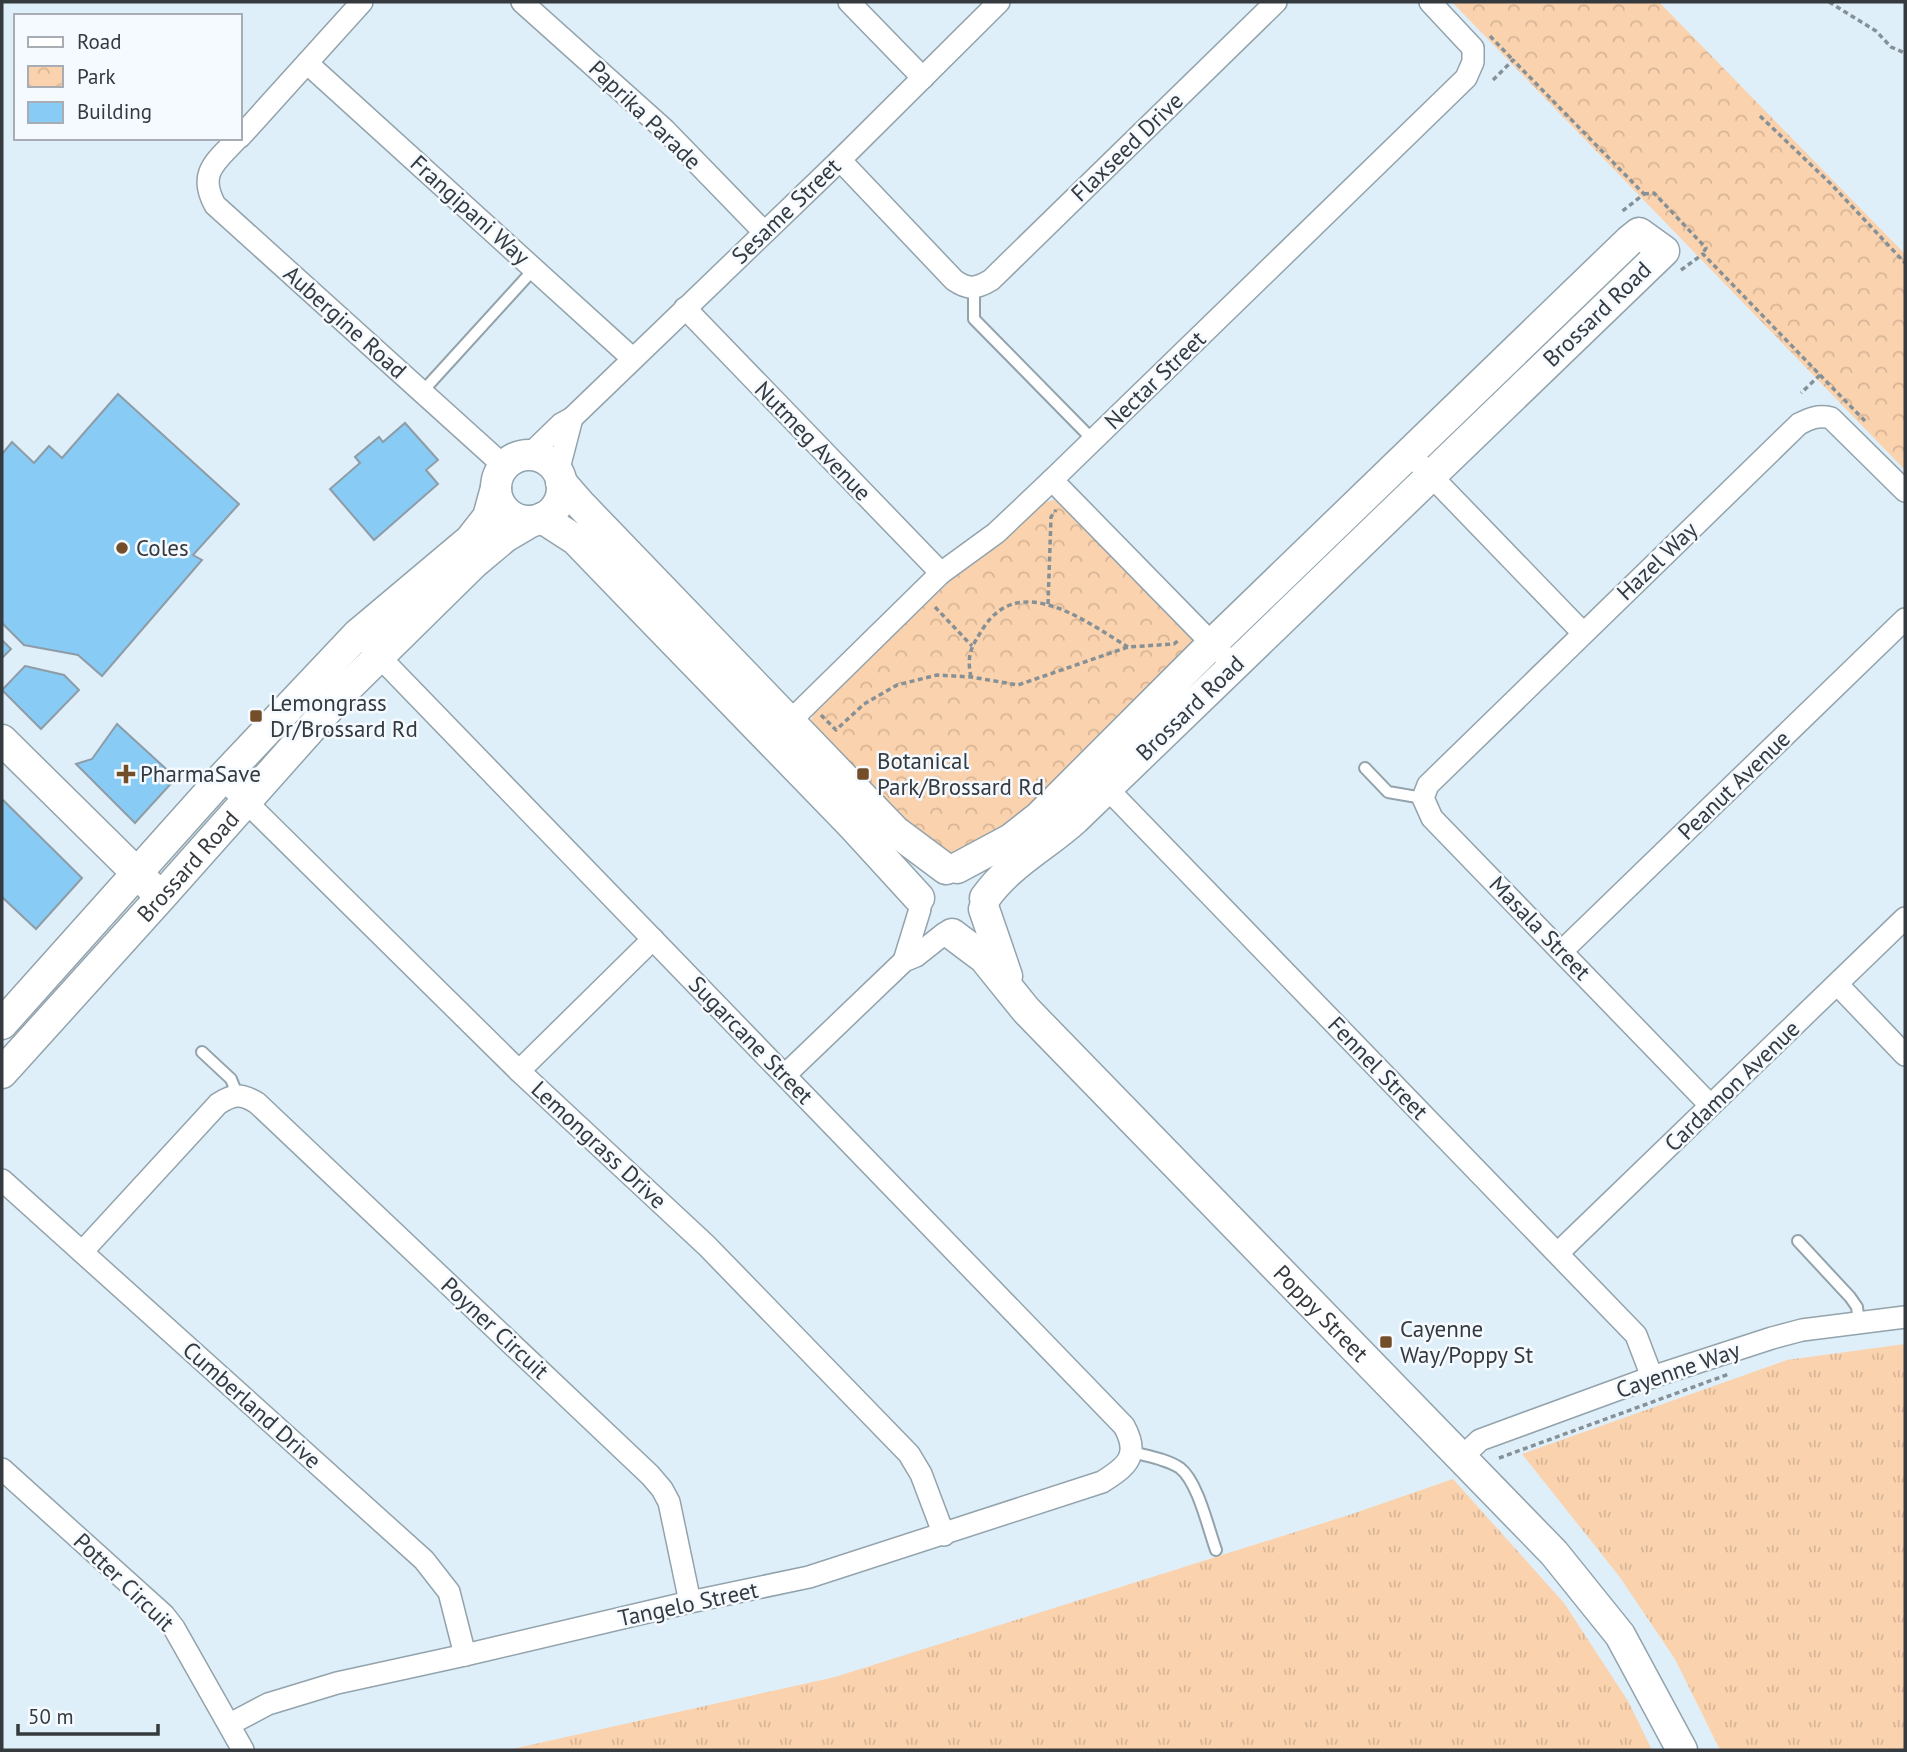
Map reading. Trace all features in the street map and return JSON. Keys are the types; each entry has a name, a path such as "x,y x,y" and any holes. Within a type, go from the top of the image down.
{"street":[{"path":"242,134 362,2"},
{"name":"Paprika Parade","path":"522,2 655,121 764,232"},
{"path":"849,2 923,78"},
{"name":"Sesame Street","path":"510,470 561,424 572,418 999,2"},
{"name":"Flaxseed Drive","path":"974,289 991,280 1276,2"},
{"name":"Nectar Street","path":"790,722 941,573 996,533 1052,480 1466,78 1474,62 1474,48 1430,2"},
{"name":"Frangipani Way","path":"307,63 632,358"},
{"name":"Aubergine Road","path":"236,140 211,167 207,179 208,191 215,205 510,470"},
{"path":"839,160 954,280 964,287 974,289"},
{"name":"Brossard Road","path":"951,868 1011,839 1097,779 1234,666 1664,251 1639,233 1409,453 1204,635 1097,779 1056,836 1005,873 984,904"},
{"name":"Nutmeg Avenue","path":"685,308 941,573"},
{"name":"Hazel Way","path":"1423,798 1428,785 1799,424 1811,417 1831,418 1905,491"},
{"path":"537,519 552,512 558,503 560,477 572,418"},
{"path":"1409,453 1583,633"},
{"path":"542,458 551,464 560,477 895,831 951,868 967,872 976,878 984,904 972,927 963,932 948,933 929,925 919,904 872,845 790,722 576,540 537,519 511,516 503,509 498,499 510,470 542,458"},
{"name":"Brossard Road","path":"2,1024 222,778 357,635 407,590 470,540 488,517 510,470"},
{"path":"1052,480 1234,666"},
{"name":"Brossard Road","path":"2,1073 378,656 474,563 505,537 537,519"},
{"name":"Peanut Avenue","path":"1562,951 1905,619"},
{"name":"Sugarcane Street","path":"357,635 1124,1426 1132,1441 1132,1452"},
{"path":"2,740 161,897"},
{"name":"Lemongrass Drive","path":"222,778 519,1071 706,1246 909,1454 921,1474 944,1535"},
{"name":"Fennel Street","path":"1097,779 1636,1335 1652,1377"},
{"name":"Masala Street","path":"1423,798 1432,818 1710,1105"},
{"path":"904,961 921,888 936,872 951,868"},
{"name":"Poppy Street","path":"984,904 1013,993"},
{"name":"Cardamon Avenue","path":"1558,1254 1905,918"},
{"path":"785,1075 904,961 916,956 948,933"},
{"name":"Poppy Street","path":"948,933 975,950 1036,1020 1554,1553 1620,1635 1682,1750"},
{"path":"519,1071 653,939"},
{"path":"1838,985 1905,1055"},
{"path":"82,1252 208,1113 237,1094"},
{"name":"Poyner Circuit","path":"237,1094 247,1096 257,1103 650,1475 669,1502 690,1602"},
{"name":"Cumberland Drive","path":"2,1180 429,1565 449,1592 465,1655"},
{"name":"Cayenne Way","path":"1462,1457 1480,1440 1652,1377 1772,1338 1802,1330 1905,1317"},
{"name":"Tangelo Street","path":"230,1724 268,1704 337,1683 810,1577 1102,1482 1127,1463 1132,1452"},
{"name":"Potter Circuit","path":"2,1469 164,1615 243,1750"}],"lane":[{"path":"422,392 534,269"},
{"path":"974,289 974,319 1093,440"},
{"path":"1365,768 1388,792 1423,798"},
{"name":"Poyner Circuit","path":"202,1052 231,1079 237,1094"},
{"path":"1798,1241 1850,1297 1857,1307 1859,1323"},
{"path":"1132,1452 1168,1462 1180,1468 1187,1476 1196,1493 1216,1550"}],"path":[{"path":"1829,2 1876,31 1891,47 1905,53"},
{"path":"1493,80 1513,60 1644,194"},
{"path":"1760,116 1831,184 1905,263"},
{"path":"1620,214 1644,194 1654,193 1706,248 1703,254 1681,270"},
{"path":"1703,254 1820,374 1801,393"},
{"path":"1048,604 1051,516 1068,495"},
{"path":"922,593 972,646"},
{"path":"971,677 967,661 972,646 991,616 1014,602 1048,604 1070,612 1128,647"},
{"path":"790,722 836,730 864,704 897,685 937,675 971,677 1018,685 1128,647 1174,644 1204,635"},
{"path":"1499,1458 1732,1373"}],"green space":[{"path":"1452,2 1659,2 1905,254 1905,470"},
{"path":"1053,500 1062,504 1189,632 1193,642 1175,664 1042,793 1043,805 955,857 897,827 897,811 829,740 821,741 811,727 812,719 821,705 969,563 999,544 1041,503"},
{"path":"1905,1344 1905,1750 1720,1750 1675,1659 1619,1576 1522,1454 1787,1360"},
{"path":"1453,1479 1564,1603 1628,1701 1652,1750 508,1750 835,1677 1349,1515"}],"building":[{"path":"118,394 239,504 193,555 202,560 102,676 78,655 24,645 2,623 2,454 12,442 34,463 49,446 62,458"},
{"path":"405,423 438,460 426,470 438,484 374,540 330,489 360,463 355,457 379,437 383,442"},
{"path":"2,640 11,649 2,658"},
{"path":"25,666 64,675 79,690 41,729 2,690"},
{"path":"117,724 176,778 135,823 76,764 92,759"},
{"path":"2,799 82,878 36,929 2,897"}],"place":[{"name":"Coles","path":"122,548"},
{"name":"Lemongrass Dr/Brossard Rd","path":"256,716"},
{"name":"PharmaSave","path":"126,774"},
{"name":"Botanical Park/Brossard Rd","path":"863,774"},
{"name":"Cayenne Way/Poppy St","path":"1386,1342"}]}
